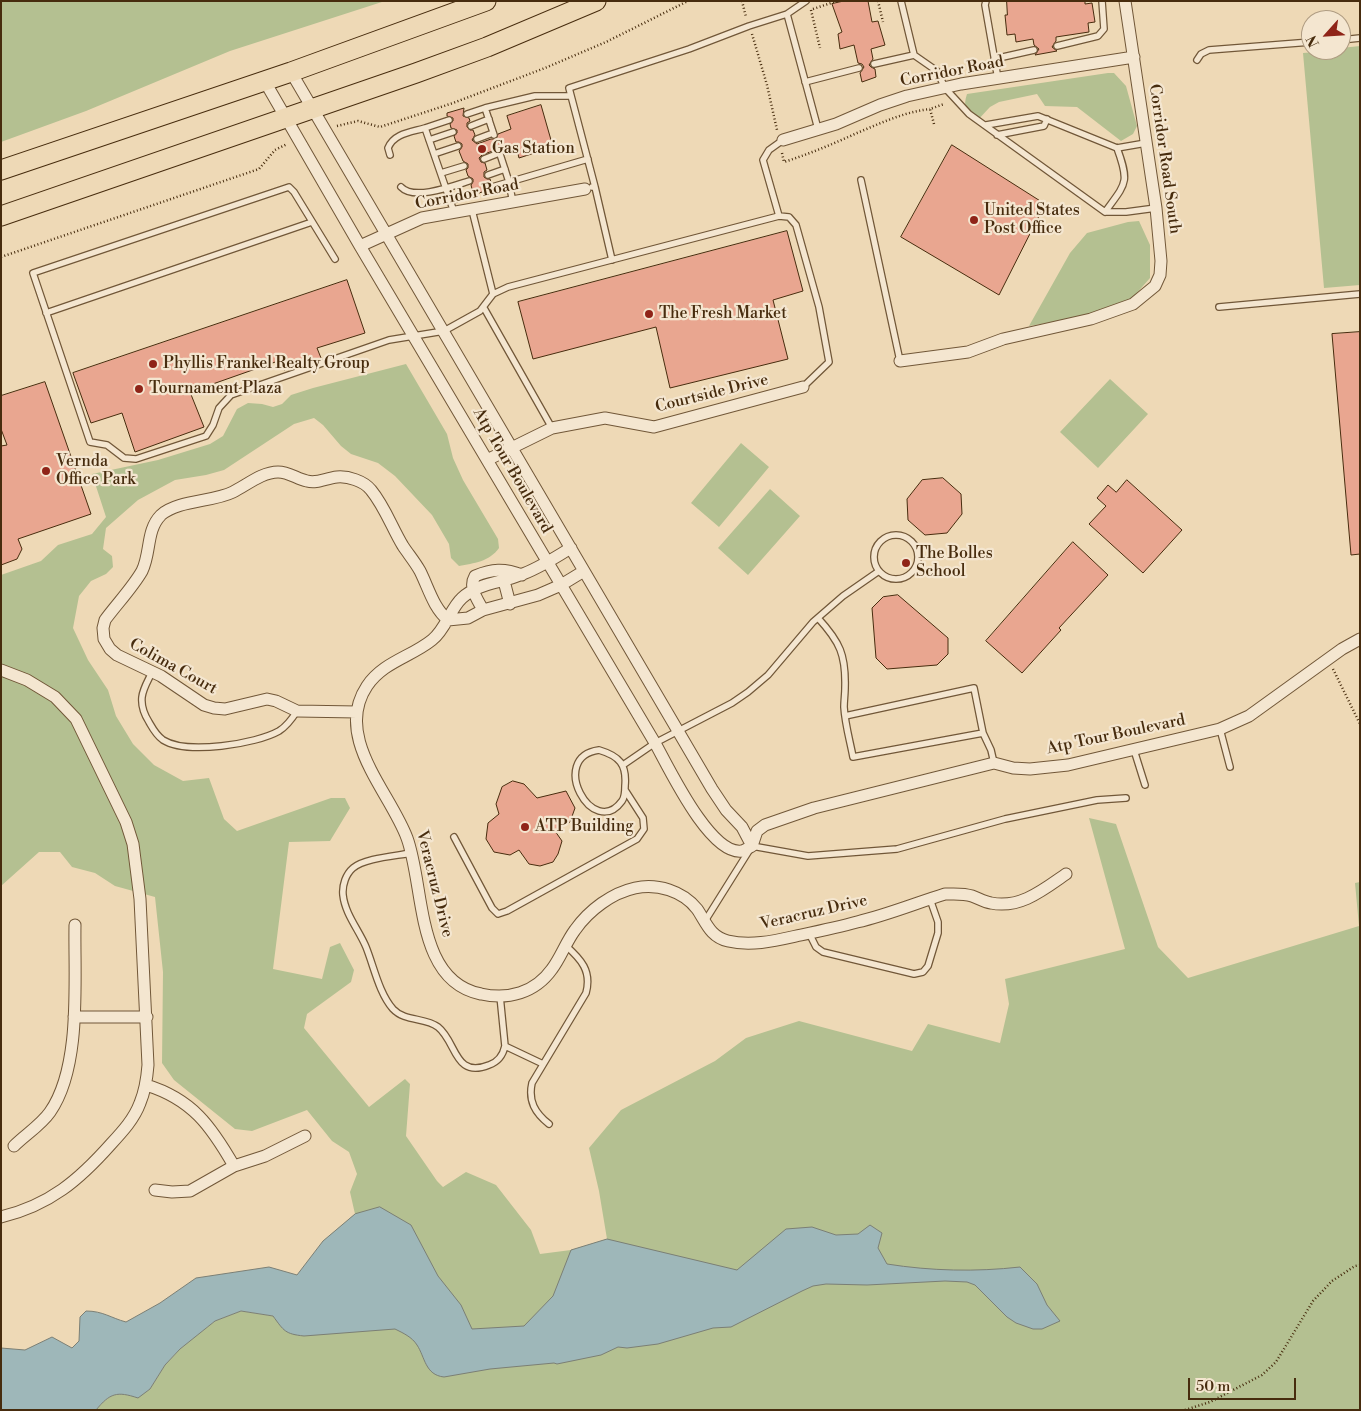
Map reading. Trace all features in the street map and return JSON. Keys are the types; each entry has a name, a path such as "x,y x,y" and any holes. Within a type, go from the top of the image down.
{"main road":[{"path":"1,170 292,72 486,1"},
{"path":"1,216 313,110 487,47 596,1"}],"street":[{"name":"Corridor Road South","path":"900,361 968,352 1003,339 1091,319 1128,306 1145,296 1155,286 1160,275 1161,261 1156,208 1125,1"},
{"name":"Corridor Road","path":"782,140 836,124 880,105 907,96 1134,57"},
{"name":"Atp Tour Boulevard","path":"292,72 712,789 726,810 742,826 752,846"},
{"name":"Atp Tour Boulevard","path":"264,80 360,246 655,743 688,804 702,825 718,841 731,849 742,851 752,846 757,831 765,825 806,811 994,764 1030,769 1068,765 1220,729 1249,716 1342,649 1360,639"},
{"name":"Corridor Road","path":"360,246 386,232 422,218 590,188"},
{"name":"Courtside Drive","path":"487,460 552,428 605,418 654,427 803,387"},
{"name":"Colima Court","path":"357,712 296,711 276,701 267,699 225,709 214,708 204,705 152,672 117,655 110,649 104,639 102,628 105,620 141,573 146,561 152,528 163,513 176,507 232,493 261,476 278,472 288,473 307,481 316,482 337,477 361,482 370,489 384,509 416,565 434,604 440,614 448,620"},
{"name":"Veracruz Drive","path":"571,548 522,575 487,584 461,598 434,639 376,675 360,698 357,723 361,745 368,764 401,822 411,853 424,918 434,955 440,966 458,985 480,994 500,996 515,995 529,990 541,982 552,969 579,925 596,908 609,899 636,888 652,886 678,893 690,901 698,910 704,922 715,935 737,943 770,941 858,922 945,894 958,893 989,903 1005,904 1020,902 1038,893 1066,874"},
{"path":"483,610 473,591 472,581 475,576 494,570 508,570 522,575"},
{"path":"448,620 468,618 483,610 538,595 561,585 584,571"},
{"path":"504,580 510,604"},
{"path":"1,670 27,680 55,697 76,719 126,822 133,844 140,900 148,1065 146,1085 140,1104 133,1117 88,1170 67,1188 43,1202 26,1210 1,1217"},
{"path":"14,1146 48,1114 56,1102 68,1067 73,1043 75,925"},
{"path":"74,1017 146,1017"},
{"path":"146,1085 168,1093 188,1105 204,1121 220,1142 234,1166"},
{"path":"155,1190 172,1192 190,1191 234,1166 265,1156 305,1136"}],"lane":[{"path":"612,260 590,188 588,159 569,88 689,49 787,14 806,1"},
{"path":"901,1 914,55 937,70 945,88 969,114 1105,212 1126,212 1156,208"},
{"path":"986,1 985,5 998,79"},
{"path":"1056,46 1098,36 1104,29 1102,1"},
{"path":"787,14 818,129"},
{"path":"1197,60 1201,54 1209,50 1301,43"},
{"path":"994,58 1034,50"},
{"path":"874,64 914,55"},
{"path":"805,82 859,68"},
{"path":"467,114 535,96 571,96"},
{"path":"477,139 493,134 485,108"},
{"path":"986,125 1038,116 1117,148 1146,143"},
{"path":"997,136 1044,126 1046,119"},
{"path":"390,154 388,148 390,142 398,136 449,120"},
{"path":"472,126 489,120"},
{"path":"425,128 454,212"},
{"path":"429,140 453,132"},
{"path":"779,216 763,160 769,150 782,140"},
{"path":"434,154 458,146"},
{"path":"1105,212 1124,185 1126,174 1117,148"},
{"path":"484,158 499,152 509,182 513,203"},
{"path":"492,188 588,159"},
{"path":"441,173 464,166"},
{"path":"488,175 505,169"},
{"path":"861,180 900,361"},
{"path":"401,187 413,194 446,188 469,181"},
{"path":"335,259 289,187 33,273 90,442 107,445 124,458 136,459 206,436 213,425 219,408 231,395 389,340 444,331 484,308 493,294 508,287 779,216 788,217 796,226 819,307 829,362 803,387"},
{"path":"450,201 474,193"},
{"path":"472,210 493,294"},
{"path":"46,313 312,222"},
{"path":"1219,307 1360,294"},
{"path":"484,308 552,428"},
{"path":"898,536 911,542 917,554 917,561 911,573 905,577 891,579 879,571 876,565 875,551 884,539 898,536"},
{"path":"623,765 655,743 732,704 748,692 768,675 791,646 818,618 843,596 879,571"},
{"path":"818,618 838,643 845,662 845,716 853,757 983,733"},
{"path":"152,672 143,692 142,706 145,716 156,733 163,740 172,744 208,747 228,746 269,736 290,722 296,711"},
{"path":"845,716 974,688 983,733 991,750 994,764"},
{"path":"1220,729 1230,767"},
{"path":"599,750 613,754 623,765 626,778 624,798 618,806 607,813 598,812 588,804 578,787 575,770 580,758 599,750"},
{"path":"1134,750 1145,785"},
{"path":"454,838 492,908 498,914 508,911 637,839 644,829 643,818 625,790"},
{"path":"704,922 752,846 808,856 897,849 1005,819 1097,800 1126,798"},
{"path":"411,853 362,862 354,867 344,883 343,895 346,907 365,945 385,998 399,1014 408,1018 429,1022 438,1028 444,1033 457,1058 463,1064 478,1068 499,1060 504,1053 506,1046 500,996"},
{"path":"808,933 816,947 823,952 914,974 923,972 928,966 938,933 938,922 930,899"},
{"path":"549,1124 535,1110 531,1101 532,1083 586,993 589,984 588,974 584,966 576,954 565,945"},
{"path":"506,1046 543,1064"}],"path":[{"path":"325,130 358,121 380,127 453,104 606,42 688,1"},
{"path":"820,48 811,9 837,1"},
{"path":"878,1 883,22"},
{"path":"934,124 930,109 944,104"},
{"path":"1,257 258,169 275,150 298,140"},
{"path":"1328,660 1360,724"},
{"path":"1186,1410 1210,1402 1262,1375 1276,1362 1314,1301 1332,1281 1360,1264"}],"green space":[{"path":"1,1 385,1 230,51 86,111 1,142"},
{"path":"1360,46 1360,285 1324,288 1304,60 1351,60 1351,47"},
{"path":"1114,73 1126,86 1137,126 1133,134 1121,141 1077,107 1045,106 1037,94 999,102 990,107 975,123 969,117 966,110 967,94"},
{"path":"1139,221 1150,245 1150,278 1128,303 1089,316 1029,326 1070,253 1087,233"},
{"path":"406,364 447,434 453,458 463,480 498,539 499,548 495,553 481,561 459,566 451,558 449,544 432,515 395,476 378,463 351,454 314,418 294,424 224,470 175,480 138,500 106,528 103,549 112,556 113,567 106,574 91,581 79,596 73,628 88,660 108,690 116,716 133,744 154,765 183,781 209,778 224,819 237,831 331,798 345,798 350,808 330,841 289,842 273,969 322,979 330,947 340,943 354,970 351,982 307,1014 304,1028 369,1107 405,1079 410,1084 406,1136 437,1181 443,1187 466,1172 496,1185 531,1230 540,1254 571,1250 607,1239 589,1148 621,1110 715,1061 746,1038 799,1021 912,1051 928,1024 1000,1043 1009,1004 1005,979 1125,949 1089,818 1116,824 1158,947 1188,978 1359,926 1355,883 1360,882 1360,1410 96,1410 114,1395 125,1394 138,1397 150,1389 165,1365 182,1347 215,1321 241,1311 273,1316 323,1241 355,1214 350,1192 357,1174 349,1152 332,1141 307,1110 252,1131 235,1129 174,1080 162,1063 163,972 155,897 115,886 95,873 72,867 60,852 39,852 1,886 1,575 41,561 58,545 92,534 106,517 92,474 158,460 210,444 223,436 237,409 248,403 273,407 282,404 291,395"},
{"path":"1110,379 1148,414 1098,468 1060,432"},
{"path":"741,443 769,467 719,527 691,503"},
{"path":"770,489 800,516 748,575 718,548"}],"water":[{"path":"380,1207 411,1225 438,1276 461,1305 472,1329 524,1326 553,1296 571,1250 607,1239 737,1270 786,1229 812,1227 836,1235 858,1234 870,1225 882,1233 878,1248 887,1264 954,1270 1020,1267 1037,1284 1047,1305 1060,1321 1042,1329 1033,1329 1016,1323 1007,1317 975,1285 967,1282 945,1281 867,1285 826,1284 813,1286 731,1327 713,1328 658,1344 627,1348 618,1347 601,1355 557,1364 490,1369 444,1377 433,1373 426,1365 415,1342 395,1329 304,1336 286,1331 273,1316 241,1311 215,1321 180,1349 165,1365 150,1389 138,1398 119,1394 114,1395 96,1410 1,1410 1,1348 25,1350 52,1337 72,1348 79,1341 80,1317 86,1311 102,1313 126,1322 160,1303 196,1278 269,1267 297,1275 323,1241 355,1214"}],"building":[{"path":"844,1 868,1 872,22 878,21 885,45 871,49 873,59 869,65 875,69 876,77 862,82 860,73 864,67 858,63 854,45 840,49 838,34 842,32 832,4"},
{"path":"1007,1 1085,1 1085,4 1092,3 1095,22 1088,23 1089,32 1056,37 1052,47 1057,51 1035,55 1039,49 1034,45 1033,39 1016,42 1015,34 1007,35 1005,15 1007,15"},
{"name":"Gas Station","path":"541,105 553,147 519,158 516,146 504,150 497,147 495,150 479,158 481,162 485,163 487,170 484,172 484,177 490,179 491,182 488,185 488,190 479,193 477,189 472,189 473,179 468,176 466,170 468,164 463,161 459,151 462,144 456,142 454,136 457,130 451,128 450,124 453,118 447,116 447,113 464,108 463,116 469,118 470,121 467,123 467,127 473,130 475,135 472,140 477,144 496,139 498,134 511,129 507,116"},
{"name":"United States Post Office","path":"952,145 1045,204 999,295 901,237"},
{"name":"The Fresh Market","path":"787,231 803,291 773,300 788,359 670,388 656,327 533,359 518,302"},
{"path":"347,280 365,333 317,348 321,358 284,370 281,360 190,392 204,427 135,452 122,413 91,423 73,373"},
{"path":"1360,332 1360,554 1351,555 1332,334"},
{"name":"Vernda Office Park","path":"45,382 91,514 18,539 22,549 17,559 1,565 1,446 7,445 1,429 1,396"},
{"path":"943,478 961,494 962,514 947,533 925,535 908,520 907,499 922,480"},
{"path":"1127,480 1182,530 1143,573 1089,524 1106,506 1097,498 1108,485 1116,492"},
{"path":"1073,542 1108,575 1059,628 1061,630 1022,673 986,641"},
{"path":"898,595 948,638 948,654 937,665 887,669 876,658 872,608 883,597"},
{"name":"ATP Building","path":"513,781 524,784 537,798 566,791 575,808 570,822 555,831 562,841 553,862 540,866 529,864 519,850 510,855 494,852 486,839 488,823 499,814 496,804 502,787"}],"place":[{"name":"Gas Station","path":"482,149"},
{"name":"United States Post Office","path":"974,220"},
{"name":"The Fresh Market","path":"649,314"},
{"name":"Phyllis Frankel Realty Group","path":"153,364"},
{"name":"Tournament Plaza","path":"139,389"},
{"name":"Vernda Office Park","path":"46,471"},
{"name":"The Bolles School","path":"906,563"},
{"name":"ATP Building","path":"525,827"}]}
